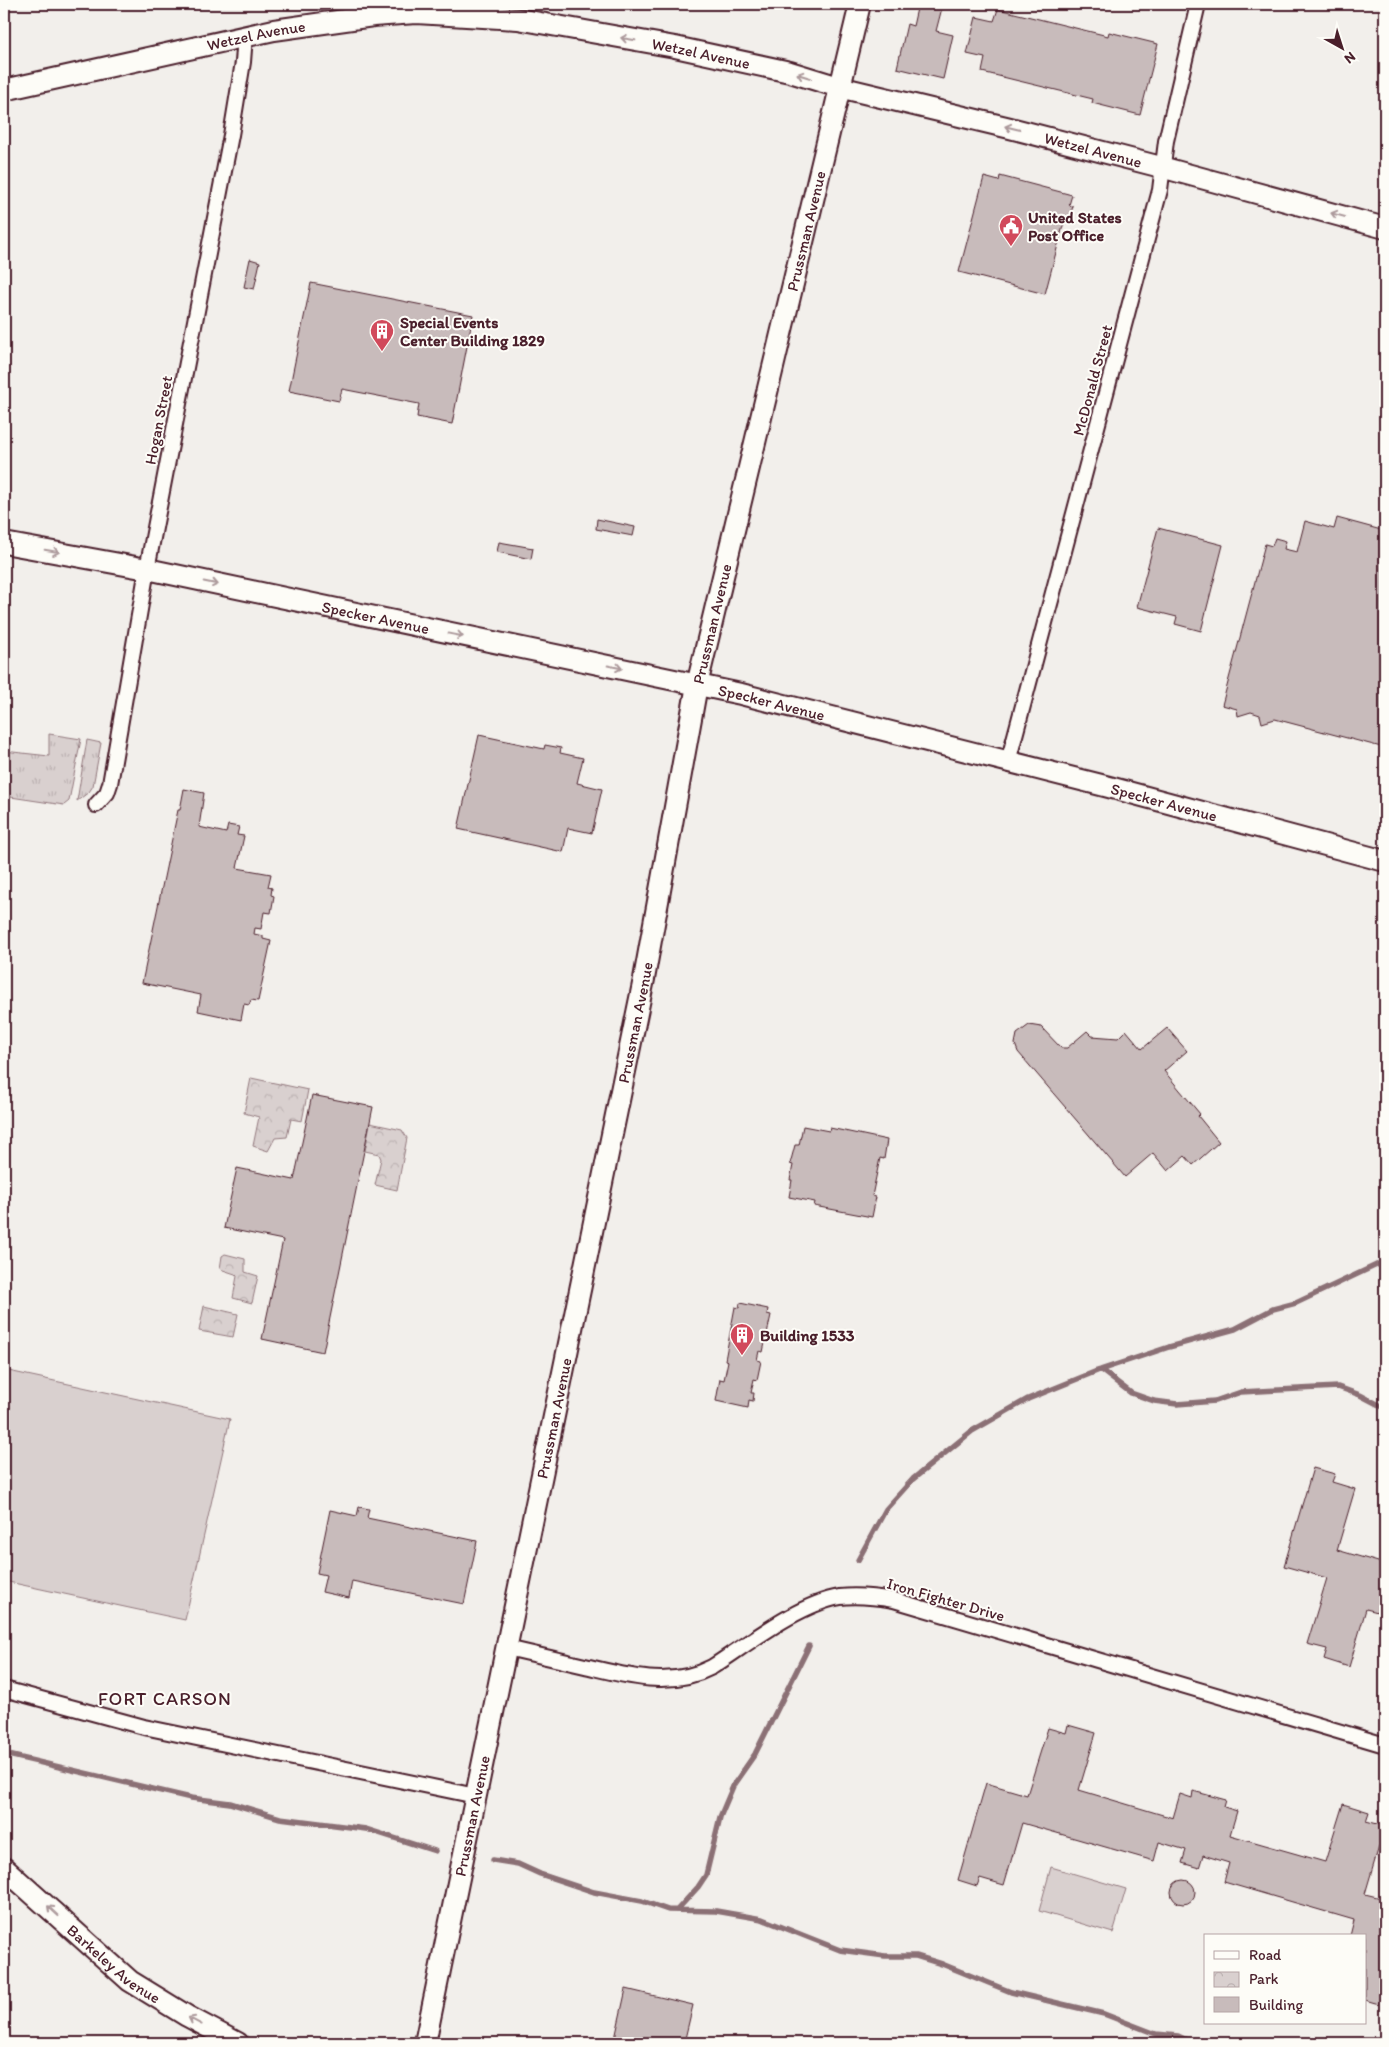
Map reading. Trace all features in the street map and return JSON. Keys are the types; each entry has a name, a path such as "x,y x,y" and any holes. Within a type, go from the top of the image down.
{"street":[{"name":"Prussman Avenue","path":"425,2043 644,979 697,685 860,4"},
{"name":"McDonald Street","path":"1008,762 1153,218 1160,190 1161,167 1198,4"},
{"name":"Wetzel Avenue","path":"4,90 274,30 373,16 416,13 518,18 675,47 790,72 839,87 1161,167 1385,228"},
{"name":"Hogan Street","path":"96,805 107,793 110,784 146,569 231,135 243,62 245,36"},
{"name":"Specker Avenue","path":"4,543 146,569 697,685 1118,789 1385,861"},
{"name":"Iron Fighter Drive","path":"507,1648 633,1677 659,1680 680,1678 712,1667 778,1625 814,1605 841,1597 875,1597 894,1600 1385,1745"},
{"path":"4,1689 144,1727 476,1796"},
{"name":"Barkeley Avenue","path":"4,1868 130,1981 187,2016 238,2043"}],"green space":[{"path":"49,734 81,739 69,801 64,805 4,796 4,751 49,756"},
{"path":"87,740 101,743 93,786 89,792 77,801"},
{"path":"251,1078 308,1090 302,1121 291,1119 287,1137 275,1138 268,1151 253,1146 259,1117 244,1113"},
{"path":"370,1123 402,1130 407,1138 397,1190 375,1185 381,1159 379,1154 365,1151"},
{"path":"225,1254 245,1259 245,1272 258,1276 252,1303 233,1298 237,1276 220,1269 222,1256"},
{"path":"204,1306 238,1314 233,1337 199,1331"},
{"path":"4,1370 230,1419 185,1620 4,1581"},
{"path":"1051,1867 1126,1889 1113,1933 1039,1911"}],"building":[{"path":"918,4 943,4 936,31 953,35 943,79 897,68 907,24 913,26"},
{"path":"998,9 1108,36 1109,32 1158,44 1140,115 1092,103 1093,99 982,72 985,58 967,54 976,17 994,21"},
{"name":"United States Post Office","path":"1000,176 1072,195 1069,205 1073,206 1068,223 1064,222 1045,294 959,272 984,177 999,181"},
{"path":"250,259 260,262 254,289 244,287"},
{"name":"Special Events Center Building 1829","path":"311,283 473,315 452,424 417,417 419,404 342,389 339,401 289,391"},
{"path":"1337,518 1385,531 1385,748 1275,719 1262,723 1260,715 1251,712 1238,716 1237,709 1222,705 1265,544 1272,546 1275,538 1286,541 1284,549 1297,552 1305,521 1334,529"},
{"path":"597,519 635,527 633,536 596,529"},
{"path":"1158,528 1223,545 1201,631 1175,624 1177,617 1137,607"},
{"path":"499,542 533,548 531,559 497,552"},
{"path":"479,735 544,749 545,745 561,748 560,753 583,758 577,783 602,789 592,833 568,828 563,852 458,829"},
{"path":"184,789 204,793 199,827 226,833 228,825 239,827 237,835 244,836 237,868 271,874 268,887 272,888 271,895 274,896 271,913 264,912 261,929 255,928 254,934 263,936 263,939 271,941 258,1001 251,1000 249,1005 244,1004 241,1020 198,1011 201,995 142,983"},
{"path":"1029,1025 1041,1027 1061,1048 1067,1048 1087,1031 1092,1036 1118,1038 1126,1030 1142,1049 1167,1028 1187,1051 1164,1071 1200,1114 1198,1116 1219,1142 1193,1165 1185,1156 1168,1171 1153,1153 1125,1177 1018,1052 1015,1044 1017,1034"},
{"path":"312,1095 373,1107 323,1352 262,1339 283,1240 224,1228 237,1168 294,1180"},
{"path":"803,1126 829,1131 830,1128 887,1140 884,1159 880,1158 872,1196 876,1197 872,1217 814,1206 815,1202 789,1197 793,1165 790,1164 795,1145 799,1145"},
{"name":"Building 1533","path":"740,1303 768,1309 767,1314 771,1315 763,1352 759,1351 757,1360 761,1361 757,1380 754,1379 751,1393 754,1393 753,1401 749,1400 748,1408 716,1401 720,1379 724,1380 728,1361 725,1360 735,1307 739,1308"},
{"path":"1313,1468 1335,1474 1332,1482 1355,1489 1337,1550 1385,1564 1385,1614 1366,1609 1349,1667 1324,1659 1327,1649 1307,1644 1327,1578 1284,1566"},
{"path":"359,1507 369,1509 367,1518 477,1541 464,1604 352,1581 349,1598 322,1592 326,1575 317,1573 330,1510 357,1516"},
{"path":"1068,1725 1096,1733 1079,1790 1173,1818 1180,1794 1192,1798 1193,1791 1226,1800 1224,1807 1237,1811 1230,1835 1325,1862 1343,1804 1369,1812 1366,1821 1385,1826 1365,1894 1385,1899 1385,1982 1379,2004 1366,2000 1366,1934 1350,1934 1354,1920 1224,1882 1229,1863 1203,1855 1199,1868 1182,1863 1186,1850 1159,1842 1154,1861 1022,1823 1004,1885 980,1878 977,1886 958,1880 986,1783 1027,1795 1048,1728 1066,1733"},
{"path":"1183,1880 1192,1883 1195,1892 1192,1901 1183,1904 1174,1901 1171,1892 1174,1883"},
{"path":"626,1989 693,2005 684,2043 614,2043"},
{"path":"771,2039 792,2043 770,2043"}],"waterway":[{"path":"858,1560 886,1509 913,1479 972,1431 1028,1399 1097,1371 1169,1347 1235,1329 1273,1309 1296,1303 1385,1261"},
{"path":"1101,1370 1131,1393 1154,1401 1177,1404 1215,1401 1241,1392 1338,1387 1360,1395 1385,1408"},
{"path":"677,1910 706,1875 720,1817 734,1784 755,1754 809,1646"},
{"path":"4,1754 191,1798 230,1803 280,1818 366,1829 435,1851"},
{"path":"493,1860 518,1864 540,1874 594,1892 642,1901 668,1910 716,1911 762,1919 840,1950 885,1956 916,1956 942,1964 1011,1992 1104,2014 1156,2034 1178,2036 1193,2043"}],"place":[{"name":"United States Post Office","path":"1011,247"},
{"name":"Special Events Center Building 1829","path":"382,352"},
{"name":"Building 1533","path":"742,1356"}],"district":[{"name":"FORT CARSON","path":"165,1698"}]}
